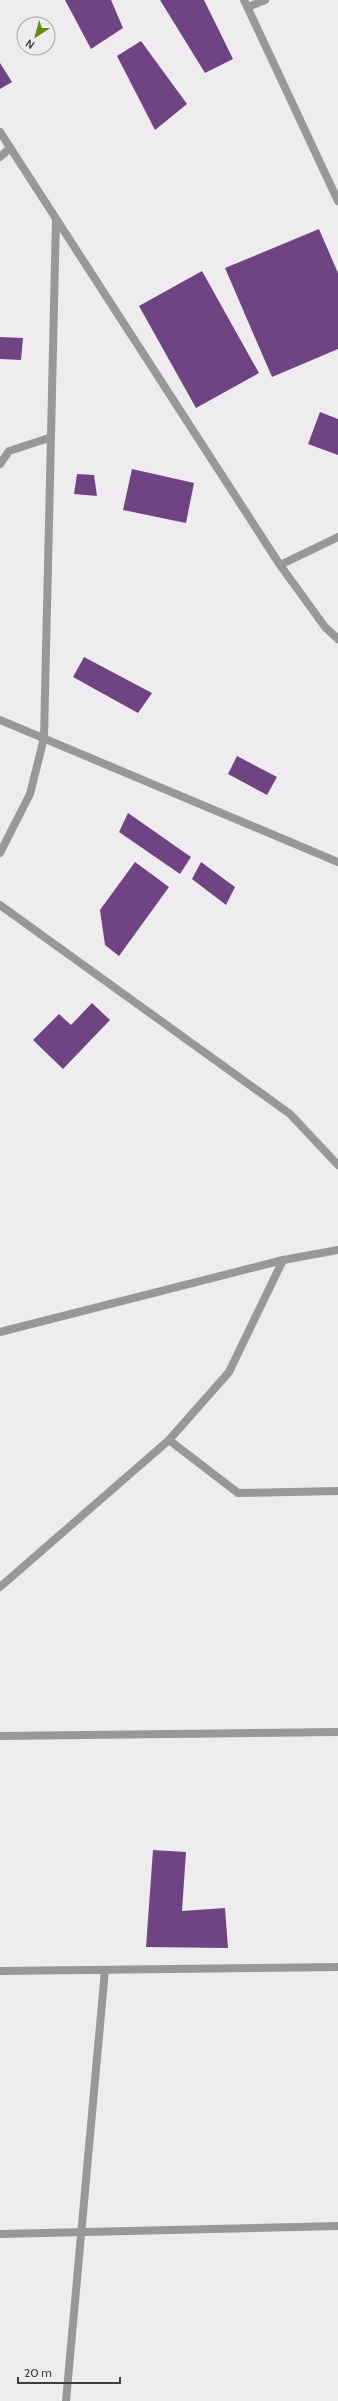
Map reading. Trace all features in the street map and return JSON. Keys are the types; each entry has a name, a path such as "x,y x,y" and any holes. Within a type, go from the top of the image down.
{"street":[{"path":"265,0 246,4 338,201"},
{"path":"0,132 280,565 325,626 338,639"},
{"path":"0,157 10,148"},
{"path":"0,854 30,794 44,738 49,438 56,219"},
{"path":"0,464 9,451 49,438"},
{"path":"280,565 338,537"},
{"path":"0,720 338,862"},
{"path":"0,905 290,1114 338,1165"},
{"path":"0,1332 283,1260 338,1250"},
{"path":"0,1587 169,1440 229,1372 283,1260"},
{"path":"169,1440 238,1493 338,1491"},
{"path":"0,1736 338,1732"},
{"path":"0,1971 338,1968"},
{"path":"66,2401 105,1970"},
{"path":"0,2234 338,2226"}],"building":[{"path":"65,0 111,0 123,28 91,49"},
{"path":"160,0 204,0 233,59 205,73"},
{"path":"141,41 187,104 155,130 117,56"},
{"path":"0,63 12,82 0,89"},
{"path":"319,229 338,273 338,349 272,377 225,268"},
{"path":"202,271 259,373 196,408 139,306"},
{"path":"0,337 23,338 21,360 0,359"},
{"path":"320,412 338,419 338,455 308,444"},
{"path":"132,469 194,483 186,523 123,510"},
{"path":"77,474 94,475 97,496 74,494"},
{"path":"84,657 152,693 138,713 73,677"},
{"path":"237,756 277,777 267,795 228,774"},
{"path":"128,813 191,857 180,874 119,832"},
{"path":"135,862 169,887 119,956 105,945 100,910"},
{"path":"201,862 235,887 226,905 192,879"},
{"path":"92,1003 110,1020 63,1069 33,1040 59,1014 71,1025"},
{"path":"153,1850 186,1852 182,1911 225,1908 228,1948 146,1947"}]}
